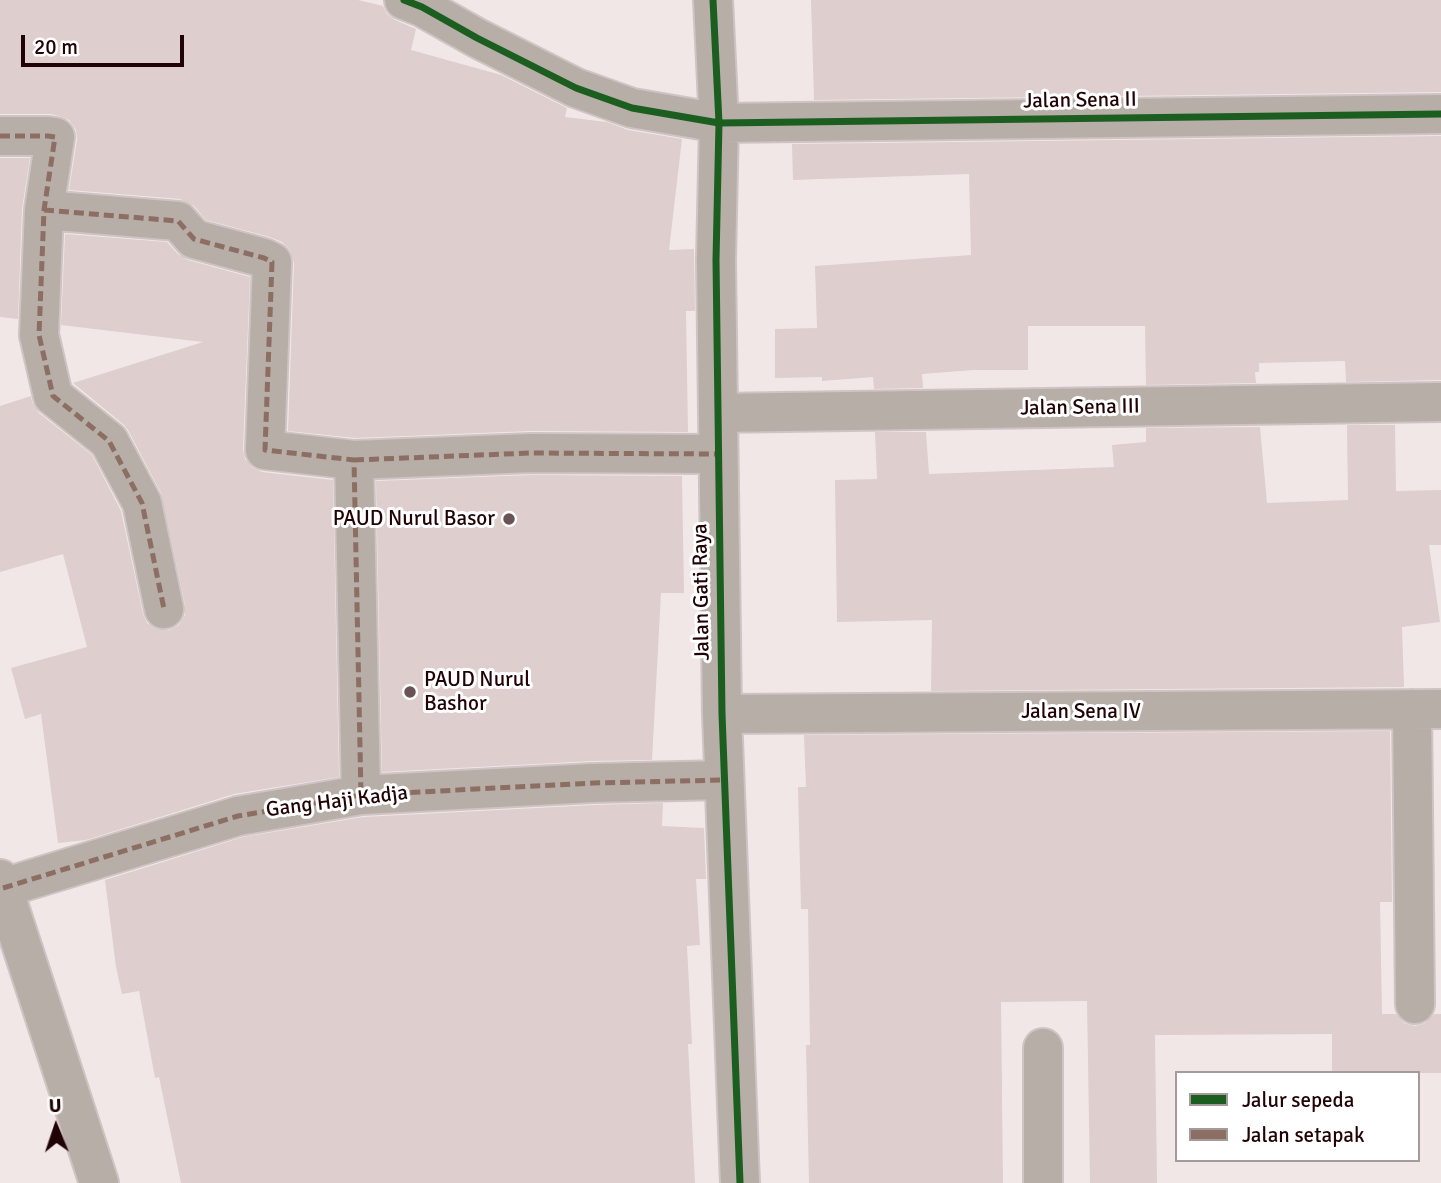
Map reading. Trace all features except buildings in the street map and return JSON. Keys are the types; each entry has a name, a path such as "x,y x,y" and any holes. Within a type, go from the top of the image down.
{"street":[{"name":"Jalan Sena II","path":"404,0 576,88 632,108 719,123 1441,114"},
{"name":"Jalan Gati Raya","path":"713,0 719,123 716,260 722,714 740,1183"},
{"path":"0,136 55,137 44,210 39,335 53,397 108,442 142,503 164,609"},
{"path":"44,210 178,222 194,239 272,262 265,450 354,460 531,453 718,454"},
{"name":"Jalan Sena III","path":"718,413 1441,402"},
{"path":"354,460 361,795"},
{"path":"1415,1004 1426,709"},
{"name":"Jalan Sena IV","path":"722,714 1426,709"},
{"name":"Gang Haji Kadja","path":"1,883 238,816 361,795 593,783 724,780"},
{"path":"1,883 99,1183"},
{"path":"1043,1048 1043,1183"}],"marked path":[{"path":"0,136 55,137 44,210 39,335 53,396 109,441 142,503 164,609"},
{"path":"44,210 178,221 194,239 272,262 265,450 354,460 361,795"},
{"path":"354,460 531,453 718,454"},
{"path":"3,888 238,816 361,795 593,783 724,780"}],"cycle path":[{"path":"404,0 576,88 632,108 719,123 1441,114"},
{"path":"713,0 719,123 716,260 722,714 740,1183"}],"place":[{"name":"PAUD Nurul Basor","path":"509,519"},
{"name":"PAUD Nurul Bashor","path":"410,692"}]}
